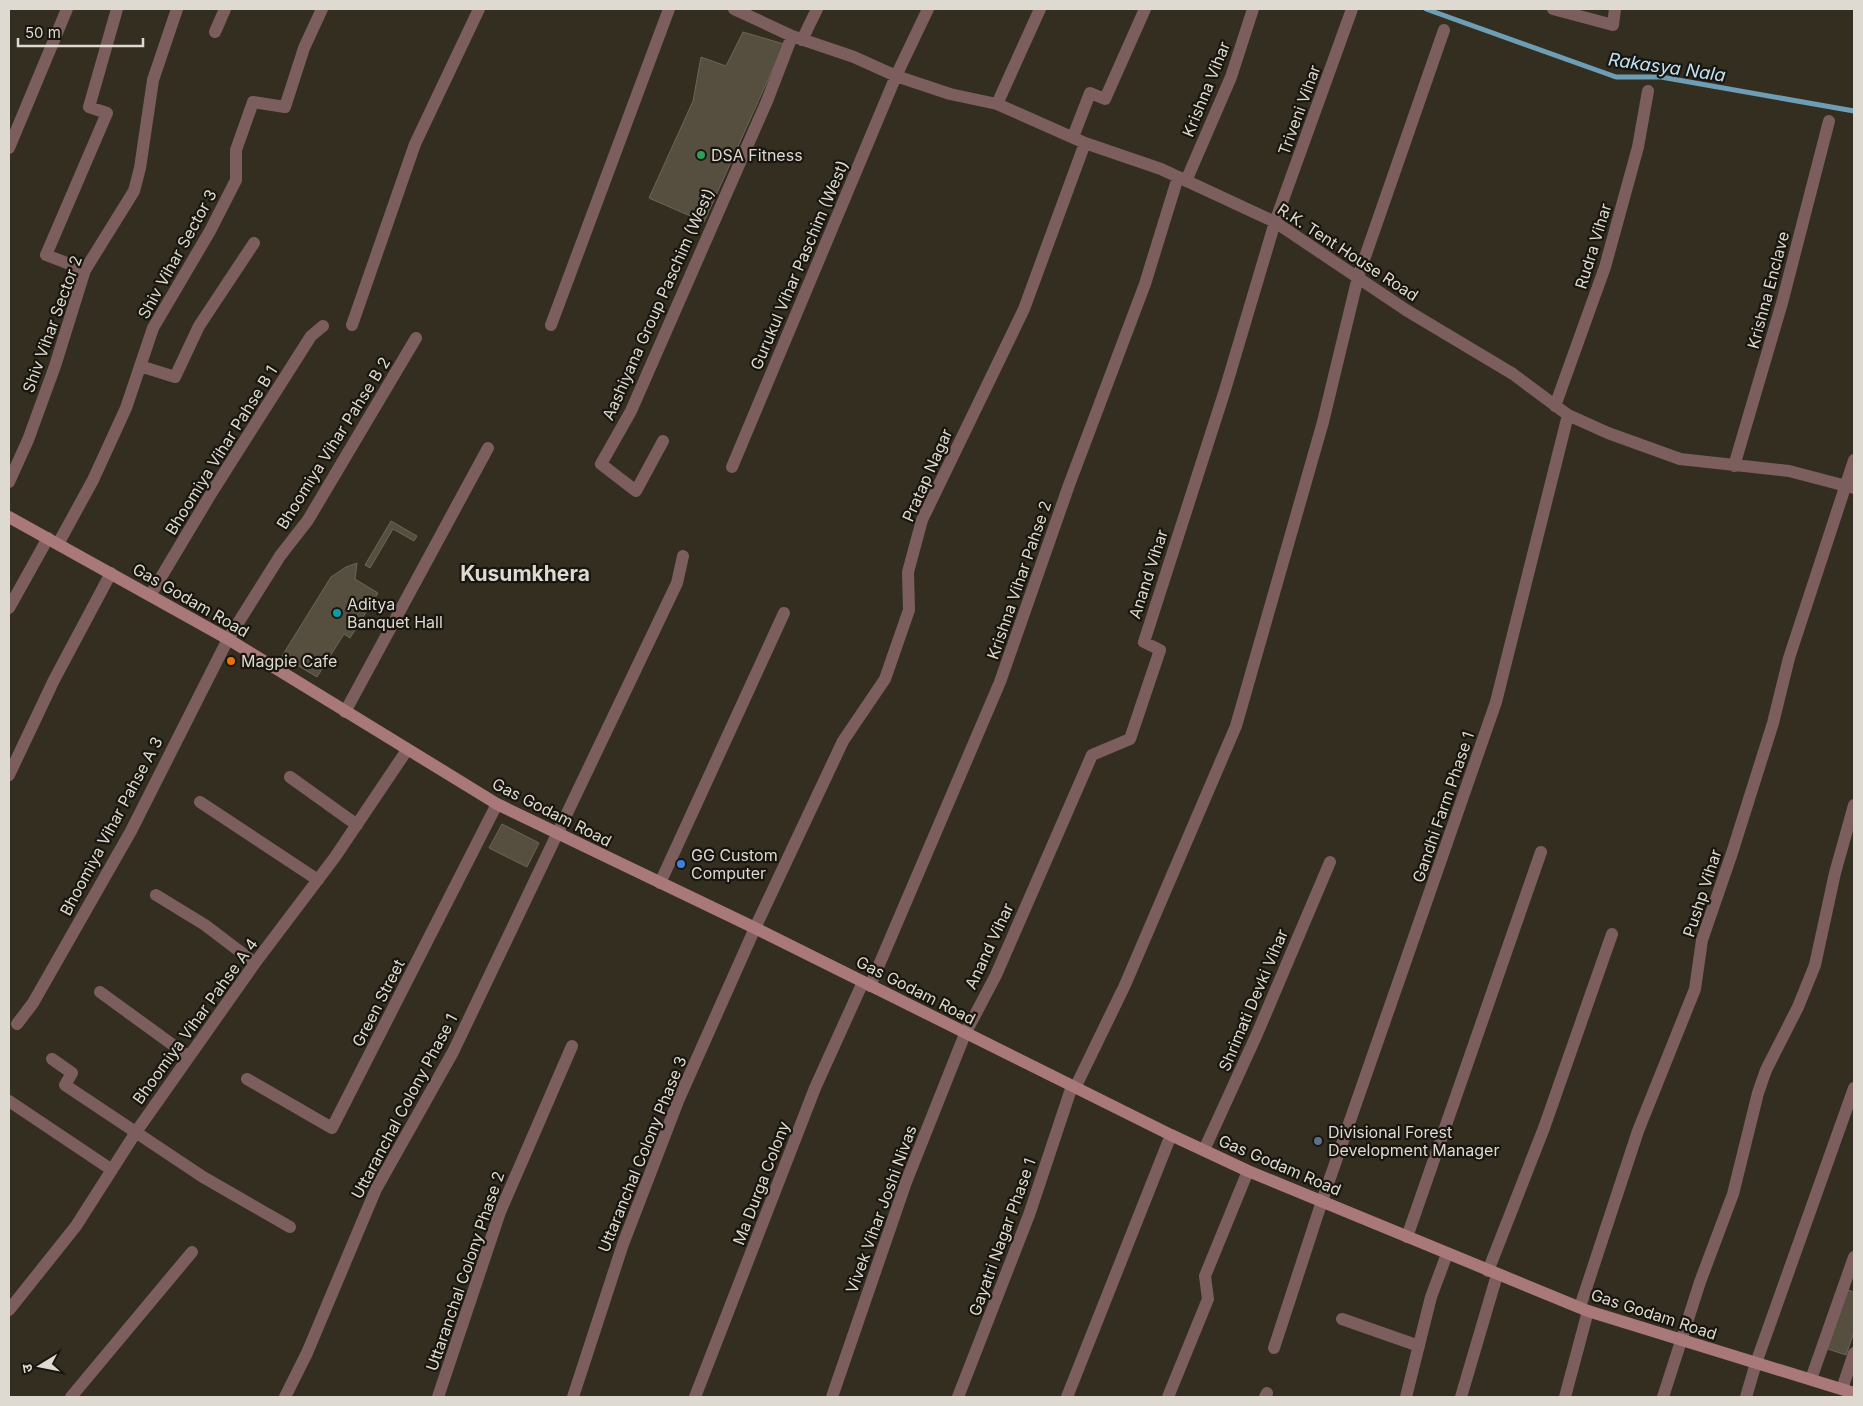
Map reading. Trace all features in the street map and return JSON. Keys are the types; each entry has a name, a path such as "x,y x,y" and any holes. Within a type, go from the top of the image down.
{"main road":[{"name":"Gas Godam Road","path":"9,517 151,594 228,639 406,750 498,804 755,928 1171,1135 1248,1171 1584,1309 1848,1391"}],"street":[{"path":"9,148 67,9"},
{"path":"85,270 46,255 107,114 90,107 117,9"},
{"name":"Shiv Vihar Sector 2","path":"9,482 28,440 55,366 85,270 134,191 140,168 153,80 177,9"},
{"path":"215,32 224,9"},
{"name":"Shiv Vihar Sector 3","path":"9,608 93,480 126,408 153,328 210,231 236,180 236,150 254,102 285,107 304,48 322,9"},
{"path":"352,325 415,144 479,9"},
{"path":"551,325 669,9"},
{"name":"R.K. Tent House Road","path":"734,9 797,38 854,57 896,76 950,94 997,104 1085,143 1182,179 1275,222 1406,310 1513,374 1568,415 1608,433 1680,459 1789,471 1851,487"},
{"path":"797,38 817,9"},
{"name":"Gurukul Vihar Paschim (West)","path":"732,467 896,76 928,9"},
{"path":"997,104 1040,9"},
{"path":"1073,137 1090,93 1106,99 1145,9"},
{"name":"Krishna Vihar","path":"1182,179 1231,76 1253,9"},
{"name":"Triveni Vihar","path":"1275,222 1352,9"},
{"path":"1553,9 1613,25 1614,9"},
{"name":"Gayatri Nagar Phase 1","path":"958,1397 1029,1215 1074,1087 1125,984 1236,726 1322,422 1358,277 1444,30"},
{"name":"Aashiyana Group Paschim (West)","path":"663,441 636,491 601,464 631,410 767,101 797,38"},
{"name":"Rudra Vihar","path":"1555,406 1605,267 1638,148 1648,91"},
{"name":"Krishna Enclave","path":"1734,466 1782,303 1829,121"},
{"name":"Pratap Nagar","path":"755,928 843,741 884,679 909,610 908,572 922,520 1024,309 1085,143"},
{"name":"Krishna Vihar Pahse 2","path":"867,984 1000,682 1069,485 1145,284 1182,179"},
{"name":"Anand Vihar","path":"965,1034 996,975 1092,755 1130,739 1160,650 1144,642 1225,390 1275,222"},
{"path":"140,366 175,377 200,326 254,243"},
{"name":"Bhoomiya Vihar Pahse B 1","path":"151,594 212,492 311,336 323,326"},
{"name":"Bhoomiya Vihar Pahse B 2","path":"228,639 280,556 308,520 416,338"},
{"name":"Gandhi Farm Phase 1","path":"1274,1348 1322,1201 1496,702 1568,415"},
{"path":"345,712 488,448"},
{"name":"Pushp Vihar","path":"1565,1397 1584,1309 1638,1131 1695,989 1702,940 1770,732 1789,658 1851,487 1854,460"},
{"name":"Uttaranchal Colony Phase 1","path":"285,1397 307,1354 376,1189 454,1052 676,583 683,556"},
{"path":"9,775 58,672 111,573"},
{"path":"660,883 784,613"},
{"name":"Bhoomiya Vihar Pahse A 3","path":"17,1024 33,1003 131,831 228,639"},
{"name":"Bhoomiya Vihar Pahse A 4","path":"9,1310 76,1226 136,1132 188,1056 318,880 406,750"},
{"path":"290,777 357,825"},
{"path":"200,802 318,880"},
{"name":"Green Street","path":"246,1079 332,1128 498,804"},
{"path":"1663,1397 1681,1340 1733,1194 1763,1078 1798,1007 1815,965 1854,805"},
{"path":"1407,1237 1541,852"},
{"name":"Shrimati Devki Vihar","path":"1204,1150 1257,1034 1330,862"},
{"path":"156,895 205,925 255,963"},
{"name":"Uttaranchal Colony Phase 3","path":"572,1397 622,1244 678,1101 755,928"},
{"path":"1461,1397 1493,1273 1612,934"},
{"name":"Ma Durga Colony","path":"695,1397 811,1097 867,984"},
{"path":"100,992 188,1056"},
{"name":"Vivek Vihar Joshi Nivas","path":"832,1397 906,1182 965,1034"},
{"name":"Uttaranchal Colony Phase 2","path":"438,1397 500,1212 572,1046"},
{"path":"52,1059 72,1073 66,1085 203,1177 290,1227"},
{"path":"1746,1397 1756,1363 1854,1088"},
{"path":"9,1100 112,1170"},
{"path":"1067,1397 1171,1135"},
{"path":"1168,1397 1208,1299 1204,1276 1248,1171"},
{"path":"71,1397 192,1252"},
{"path":"1406,1397 1431,1297 1447,1254"},
{"path":"1811,1379 1854,1257"},
{"path":"1342,1320 1419,1346"},
{"path":"1848,1391 1854,1353"}],"building":[{"name":"DSA Fitness","path":"743,32 784,44 704,222 649,198 693,101 701,57 726,66"},
{"path":"391,521 417,536 414,541 393,529 370,568 365,565"},
{"name":"Aditya Banquet Hall","path":"357,563 355,579 378,593 350,638 344,634 317,677 282,656 331,577 346,567"},
{"path":"502,824 539,843 527,867 489,848"},
{"path":"1845,1289 1854,1292 1854,1332 1846,1355 1825,1348"}],"waterway":[{"name":"Rakasya Nala","path":"1426,9 1616,77 1661,77 1854,111"}],"place":[{"name":"DSA Fitness","path":"701,155"},
{"name":"Aditya Banquet Hall","path":"337,613"},
{"name":"Magpie Cafe","path":"231,661"},
{"name":"GG Custom Computer","path":"681,864"},
{"name":"Divisional Forest Development Manager","path":"1318,1141"}],"district":[{"name":"Kusumkhera","path":"525,573"}]}
